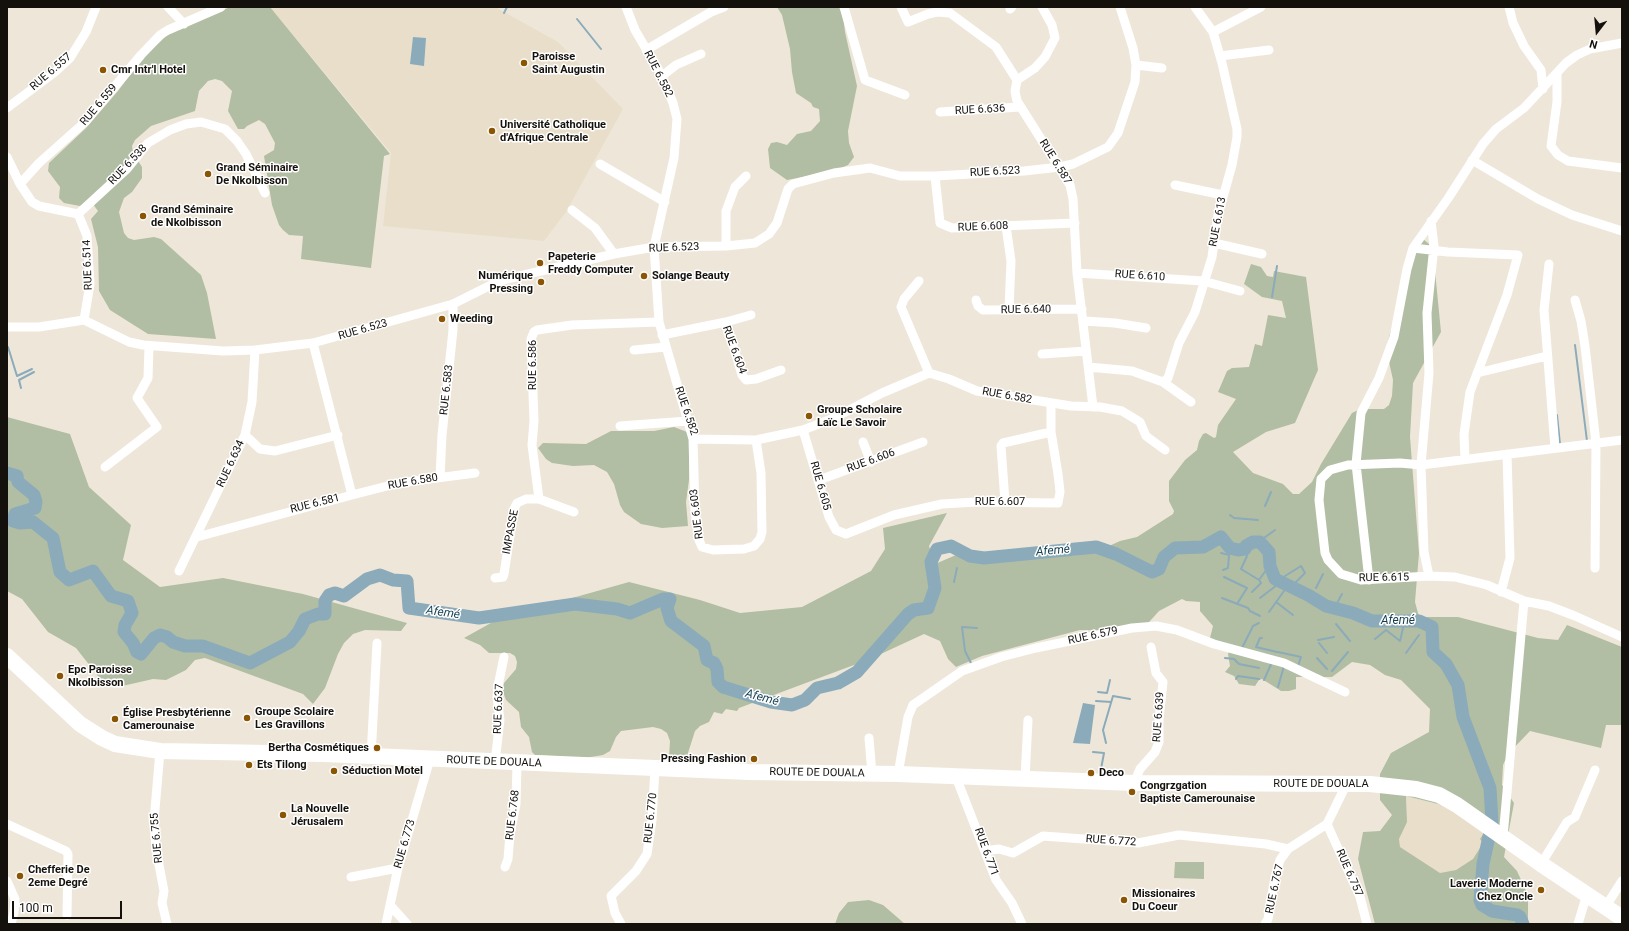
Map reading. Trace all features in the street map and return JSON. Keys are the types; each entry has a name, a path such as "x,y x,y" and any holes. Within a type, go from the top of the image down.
{"highway":[{"name":"ROUTE DE DOUALA","path":"7,656 80,724 102,738 121,745 160,751 324,754 655,768 898,774 1134,783 1370,784 1402,787 1439,795 1622,918"}],"street":[{"name":"RUE 6.557","path":"7,108 55,72 70,58 86,32 96,7"},
{"path":"168,7 184,24"},
{"name":"RUE 6.559","path":"20,184 39,164 85,122 153,42 168,30 221,7"},
{"name":"RUE 6.582","path":"626,7 635,30 662,76 673,103 677,119 674,158 654,247 659,322 693,439 756,440 803,430 834,418 928,373 949,378 977,391 1051,403 1122,411 1140,422 1146,436 1165,450"},
{"path":"646,50 711,12 724,7"},
{"path":"844,7 865,80 905,95"},
{"path":"901,7 908,22 937,12 955,16 996,47 1017,80 1035,68 1046,57 1055,38 1052,25 1042,7"},
{"path":"955,16 960,7"},
{"name":"RUE 6.523","path":"84,320 129,342 149,346 224,351 255,350 313,343 453,304 497,282 614,254 654,247 726,246 755,243 769,234 777,223 788,189 793,184 834,173 870,168 900,176 935,176 1060,167 1090,157 1108,148 1122,125 1135,82 1136,65 1134,48 1120,7"},
{"name":"RUE 6.613","path":"1163,382 1168,378 1179,343 1195,312 1203,281 1212,258 1218,215 1232,165 1237,129 1213,32 1195,7"},
{"path":"1213,32 1261,7"},
{"path":"1510,7 1513,23 1524,46 1541,70 1543,89"},
{"path":"1370,580 1356,464 1361,413 1379,378 1394,337 1404,282 1413,248 1431,220 1450,196 1472,160 1496,129 1524,108 1571,59 1590,49 1622,44"},
{"path":"1220,56 1269,50"},
{"path":"662,76 676,65 701,54"},
{"path":"1136,65 1162,68"},
{"path":"1557,74 1557,102 1552,146 1558,155 1568,161 1622,168"},
{"name":"RUE 6.587","path":"1017,80 1015,91 1020,107 1060,167 1070,186 1073,199 1075,223 1077,273 1084,321 1093,407"},
{"name":"RUE 6.636","path":"940,112 1020,107"},
{"name":"RUE 6.538","path":"78,214 127,169 148,143 170,130 186,124 201,122 225,129 237,141 246,154 265,194"},
{"path":"7,157 20,184 32,202 40,206 78,214"},
{"path":"1472,160 1538,198 1572,215 1622,231"},
{"path":"600,164 664,202"},
{"path":"726,246 726,211 736,187 746,176"},
{"name":"RUE 6.608","path":"935,176 940,223 952,228 1075,223"},
{"path":"1175,184 1223,195"},
{"path":"572,210 595,228 614,254"},
{"name":"RUE 6.514","path":"78,214 87,236 89,252 90,284 84,320"},
{"path":"1429,576 1424,552 1421,465 1429,374 1427,313 1433,250 1431,220"},
{"path":"1006,226 1011,272 1009,310"},
{"path":"1214,242 1262,254"},
{"path":"1413,248 1518,255 1507,295 1470,392 1465,419 1465,459"},
{"path":"1549,264 1544,310 1555,448"},
{"name":"RUE 6.610","path":"1077,273 1203,281 1240,291"},
{"path":"919,281 904,299 901,307 928,373"},
{"name":"RUE 6.640","path":"976,300 978,306 983,310 1082,308"},
{"path":"1575,300 1581,321 1585,346 1596,443 1595,568"},
{"name":"RUE 6.583","path":"440,476 442,435 453,330 453,304"},
{"path":"726,322 751,315"},
{"path":"7,327 38,327 84,320"},
{"path":"1084,321 1115,323 1146,328"},
{"name":"RUE 6.586","path":"539,500 532,445 534,420 531,339 534,332 537,330 572,325 659,322"},
{"name":"RUE 6.604","path":"662,335 726,322 734,352 741,367 742,375 746,380 756,379 780,370"},
{"name":"RUE 6.581","path":"197,537 352,495 338,435 313,343"},
{"path":"105,467 157,427 137,398 148,378 149,346"},
{"path":"634,350 666,347"},
{"name":"RUE 6.634","path":"180,571 245,435 252,402 255,350"},
{"path":"1042,354 1086,350"},
{"path":"1477,373 1548,356"},
{"path":"1088,367 1132,371 1163,382 1191,402"},
{"name":"RUE 6.607","path":"846,534 894,515 942,504 1058,502 1060,492 1051,432 1051,403"},
{"path":"620,426 688,421"},
{"name":"RUE 6.605","path":"803,430 819,480 826,509 836,530 846,534"},
{"path":"1005,502 1001,446 1003,443 1051,432"},
{"path":"245,435 260,448 275,451 338,435"},
{"name":"RUE 6.603","path":"693,439 695,510 699,540 702,547 713,550 744,549 754,546 760,539 762,532 761,473 756,440"},
{"name":"RUE 6.615","path":"1622,440 1421,465 1400,463 1356,464 1330,470 1321,479 1319,500 1321,530 1325,553 1334,568 1350,577 1370,580 1429,576 1470,580 1524,601 1549,606 1569,613 1622,637"},
{"path":"862,442 871,462"},
{"name":"RUE 6.606","path":"819,480 923,442"},
{"path":"1501,592 1510,558 1507,454"},
{"name":"RUE 6.580","path":"352,495 399,483 440,476 475,473"},
{"name":"IMPASSE","path":"495,578 503,577 504,574 514,509 517,503 526,499 539,500"},
{"path":"539,500 574,512"},
{"path":"1496,832 1524,601"},
{"name":"RUE 6.579","path":"898,774 908,717 913,705 962,671 994,659 1029,650 1132,628 1156,626 1177,630 1214,644 1284,663 1346,692"},
{"path":"371,757 377,643"},
{"name":"RUE 6.639","path":"1134,783 1140,769 1155,752 1159,742 1159,719 1163,682 1156,673 1151,647"},
{"name":"RUE 6.637","path":"495,762 500,720 497,697 504,657"},
{"path":"1025,778 1028,720"},
{"path":"869,738 872,774"},
{"name":"RUE 6.755","path":"160,751 154,821 156,848 164,891 162,903 167,924"},
{"name":"RUE 6.773","path":"386,924 398,868 430,759"},
{"name":"RUE 6.768","path":"505,867 508,858 510,834 516,804 517,763"},
{"name":"RUE 6.770","path":"621,924 615,913 611,896 636,871 646,854 652,820 655,768"},
{"path":"1541,864 1567,822 1575,817 1595,770"},
{"name":"RUE 6.771","path":"956,777 996,880 1012,903 1022,924"},
{"path":"1327,824 1346,785"},
{"path":"7,824 66,851 69,857 67,915"},
{"name":"RUE 6.767","path":"1270,922 1275,877 1280,860 1288,849 1327,824"},
{"name":"RUE 6.757","path":"1327,824 1360,897 1367,924"},
{"name":"RUE 6.772","path":"985,851 1000,849 1013,853 1043,836 1138,843 1179,835 1266,844 1288,849"},
{"path":"352,878 398,868"},
{"path":"7,881 15,899 11,924"},
{"path":"1606,906 1622,881"},
{"path":"1578,924 1587,894"},
{"path":"390,906 407,924"}],"shaded area":[{"name":"Université Catholique d'Afrique Centrale","path":"270,7 495,7 558,42 623,109 566,212 544,241 383,226 391,153"},
{"path":"1406,796 1438,804 1457,813 1484,833 1483,843 1473,859 1456,870 1440,873 1400,847 1399,840 1407,814"}],"green space":[{"path":"230,7 270,7 390,154 384,156 371,268 301,259 303,236 289,235 283,230 279,225 272,205 264,156 274,150 275,143 265,124 259,120 244,129 238,129 228,111 232,91 222,81 215,79 208,81 199,91 195,111 151,126 135,140 132,146 133,153 142,167 142,178 132,192 124,198 119,212 124,233 128,238 134,240 154,237 161,239 201,275 207,293 216,339 148,334 110,310 99,291 98,247 91,219 98,211 90,200 80,206 64,203 59,198 60,187 48,171 49,163 86,128 118,91 142,59 167,35"},
{"path":"777,7 839,7 843,15 845,32 857,86 848,131 849,143 854,157 848,165 834,171 787,180 770,168 768,149 771,143 777,142 787,145 797,134 811,131 820,121 819,109 813,107 811,103 796,93 790,49 782,15"},
{"path":"1416,239 1423,239 1429,244 1435,271 1441,332 1413,383 1410,437 1419,553 1415,602 1420,617 1458,617 1538,638 1558,640 1567,625 1622,647 1622,725 1606,725 1601,748 1530,731 1508,754 1503,765 1502,785 1514,803 1504,857 1517,871 1528,895 1528,924 1375,924 1358,859 1363,832 1380,831 1392,815 1380,800 1380,774 1391,753 1429,732 1430,709 1401,680 1385,675 1370,665 1352,662 1332,677 1296,677 1296,689 1289,691 1281,691 1262,679 1259,680 1255,686 1239,684 1234,676 1225,672 1230,666 1228,654 1230,649 1209,642 1213,626 1200,611 1200,602 1186,601 1182,599 1159,611 1141,631 1080,630 982,656 956,667 948,659 940,641 924,634 870,659 739,708 737,711 726,709 722,714 714,712 709,722 700,726 695,731 687,756 683,759 674,761 669,758 670,741 667,733 661,729 653,727 621,731 616,737 610,751 603,755 585,758 535,755 532,752 529,737 521,727 519,712 506,700 503,692 504,683 516,669 517,662 515,656 510,653 489,653 480,645 464,638 498,619 629,582 700,600 740,613 802,607 871,571 885,549 883,528 947,513 929,546 935,564 956,555 984,562 1078,555 1096,552 1120,541 1137,537 1173,514 1174,511 1169,501 1169,481 1185,460 1197,450 1199,441 1203,434 1206,433 1214,438 1216,437 1218,425 1236,399 1218,392 1227,371 1232,368 1249,367 1255,344 1262,346 1268,315 1286,318 1282,301 1262,297 1244,284 1251,264 1261,267 1267,276 1273,277 1274,271 1306,277 1318,370 1295,423 1266,432 1233,452 1253,473 1283,484 1293,494 1299,494 1312,482 1321,464 1352,413 1360,409 1384,409 1389,405 1392,396 1393,380 1386,348","holes":["1406,796 1438,804 1457,813 1484,833 1480,839 1483,843 1473,859 1456,870 1440,873 1400,847 1399,839 1407,822"]},
{"path":"7,417 70,434 89,487 131,525 123,560 160,587 223,578 303,594 407,623 401,631 365,630 353,634 344,643 338,654 325,688 313,704 303,694 205,658 195,660 186,670 166,680 153,679 118,687 105,685 76,648 48,632 22,599 7,591"},
{"path":"674,427 687,432 689,439 689,480 686,502 688,526 662,528 641,524 624,512 620,505 614,484 607,472 594,465 573,466 552,463 546,459 538,448 543,443 586,444 611,431 654,431"},
{"path":"1175,862 1204,862 1204,879 1174,878"},
{"path":"869,900 883,905 905,924 835,924 839,913 848,902"}],"water":[{"path":"413,37 426,38 424,66 410,64"},
{"path":"1083,703 1095,705 1090,744 1073,743"}],"waterway":[{"path":"504,13 507,7"},
{"path":"577,19 601,49"},
{"path":"1272,297 1277,266"},
{"path":"1575,345 1587,441"},
{"path":"8,347 17,376 32,369"},
{"path":"21,388 19,380 34,372"},
{"path":"1557,415 1560,444"},
{"name":"Afemé","path":"7,473 17,476 18,482 34,495 36,502 35,508 15,514 13,521 20,523 33,522 53,538 60,572 69,580 93,571 111,596 128,601 132,613 125,625 124,632 133,643 137,652 141,654 154,638 160,635 185,646 203,646 250,663 290,642 299,631 305,619 318,614 325,614 325,601 329,595 335,593 344,596 367,579 380,575 393,580 407,581 409,608 479,618 575,604 617,609 630,613 663,599 670,599 667,608 671,621 704,646 707,660 714,663 717,669 718,682 723,687 771,702 792,705 805,700 817,688 838,683 857,672 908,614 914,610 928,608 935,588 931,562 937,549 951,546 970,556 984,558 1096,547 1116,554 1152,572 1159,569 1164,557 1175,548 1203,547 1221,537 1230,548 1238,550 1245,549 1246,546 1253,542 1260,542 1269,552 1270,566 1275,579 1308,595 1326,606 1353,613 1372,621 1419,621 1432,627 1433,652 1446,664 1458,685 1463,717 1490,788 1492,823 1483,864 1480,900 1482,905 1492,911 1517,915 1520,917 1523,924"},
{"path":"1265,506 1271,492"},
{"path":"1230,515 1234,518 1258,520"},
{"path":"1261,543 1264,538 1275,530"},
{"path":"1246,552 1247,556 1241,569 1259,580"},
{"path":"1221,553 1229,555 1228,568 1223,570"},
{"path":"1252,592 1261,583 1259,580 1272,562"},
{"path":"1277,581 1301,566 1305,573 1293,585 1293,588"},
{"path":"954,582 957,568"},
{"path":"1316,588 1323,574"},
{"path":"1224,577 1247,588 1237,604"},
{"path":"1260,598 1277,585"},
{"path":"1269,612 1284,591"},
{"path":"1336,605 1342,594"},
{"path":"1222,598 1248,608 1250,611 1260,616"},
{"path":"1276,602 1293,615"},
{"path":"1242,648 1253,626 1259,623"},
{"path":"1336,624 1350,641"},
{"path":"1375,639 1386,630 1400,641 1404,624"},
{"path":"972,665 965,651 962,627 977,628"},
{"path":"1406,653 1419,635"},
{"path":"1318,640 1334,637"},
{"path":"1262,638 1260,638 1256,647 1277,652"},
{"path":"1319,643 1327,653"},
{"path":"1278,652 1301,657 1298,666"},
{"path":"1332,671 1348,652"},
{"path":"1225,658 1234,659 1239,664 1259,668"},
{"path":"1317,658 1327,669"},
{"path":"1264,680 1272,662"},
{"path":"1278,687 1284,666"},
{"path":"1236,679 1238,676 1259,679"},
{"path":"1098,692 1107,693 1110,680"},
{"path":"1106,743 1103,730 1113,696 1130,699"},
{"path":"1096,701 1111,702"},
{"path":"1093,752 1104,753"},
{"path":"1101,769 1104,753"}],"place":[{"name":"Paroisse Saint Augustin","path":"524,63"},
{"name":"Cmr Intr'l Hotel","path":"103,70"},
{"name":"Université Catholique d'Afrique Centrale","path":"492,131"},
{"name":"Grand Séminaire De Nkolbisson","path":"208,174"},
{"name":"Grand Séminaire de Nkolbisson","path":"143,216"},
{"name":"Papeterie Freddy Computer","path":"540,263"},
{"name":"Solange Beauty","path":"644,276"},
{"name":"Numérique Pressing","path":"541,282"},
{"name":"Weeding","path":"442,319"},
{"name":"Groupe Scholaire Laïc Le Savoir","path":"809,416"},
{"name":"Epc Paroisse Nkolbisson","path":"60,676"},
{"name":"Groupe Scolaire Les Gravillons","path":"247,718"},
{"name":"Église Presbytérienne Camerounaise","path":"115,719"},
{"name":"Bertha Cosmétiques","path":"377,748"},
{"name":"Pressing Fashion","path":"754,759"},
{"name":"Ets Tilong","path":"249,765"},
{"name":"Séduction Motel","path":"334,771"},
{"name":"Deco","path":"1091,773"},
{"name":"Congrzgation Baptiste Camerounaise","path":"1132,792"},
{"name":"La Nouvelle Jérusalem","path":"283,815"},
{"name":"Chefferie De 2eme Degré","path":"20,876"},
{"name":"Laverie Moderne Chez Oncle","path":"1541,890"},
{"name":"Missionaires Du Coeur","path":"1124,900"}]}
